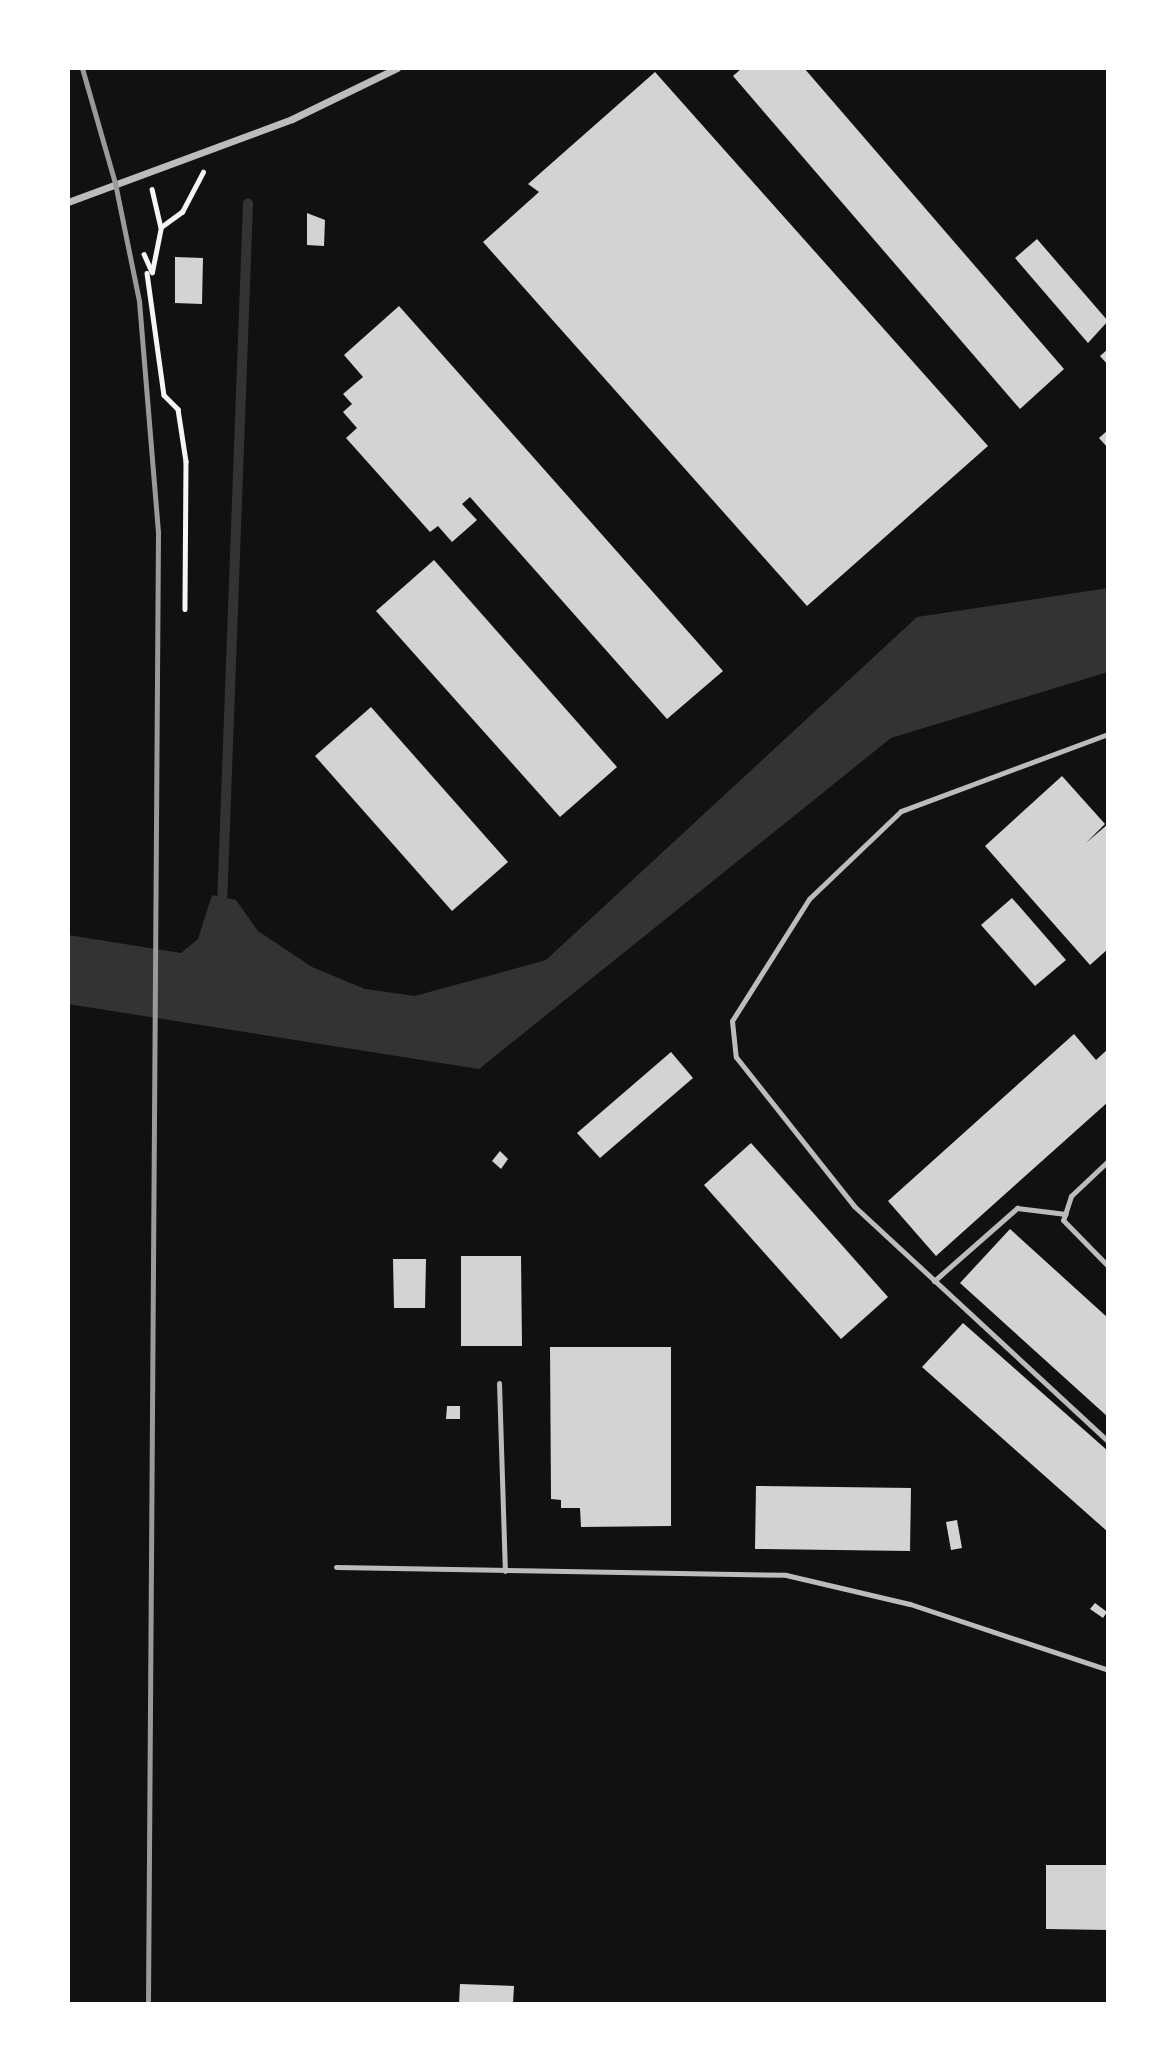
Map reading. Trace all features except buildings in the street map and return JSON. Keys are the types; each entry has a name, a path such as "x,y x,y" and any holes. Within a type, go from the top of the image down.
{"street":[{"path":"68,202 376,84 397,68"}],"lane":[{"path":"1108,734 901,811 809,899 733,1021 736,1057 854,1206 1108,1441"},
{"path":"1108,1161 1071,1196 1066,1214 1078,1239 1108,1266"},
{"path":"934,1281 1017,1208 1066,1214"},
{"path":"499,1382 505,1571"},
{"path":"336,1567 786,1575 910,1604 1108,1670"}],"path":[{"path":"161,227 182,212 201,178 202,151"},
{"path":"147,273 160,253 161,227 148,171"},
{"path":"144,254 164,395 178,409 186,461 185,609"}],"shaded area":[{"path":"1108,588 1108,672 891,738 479,1069 68,1004 68,935 181,953 198,939 212,895 236,900 258,931 312,967 365,989 415,996 546,960 917,617"}],"waterway":[{"path":"222,906 248,203"}],"railway":[{"path":"82,68 115,183 139,301 158,533 148,2004"}]}
